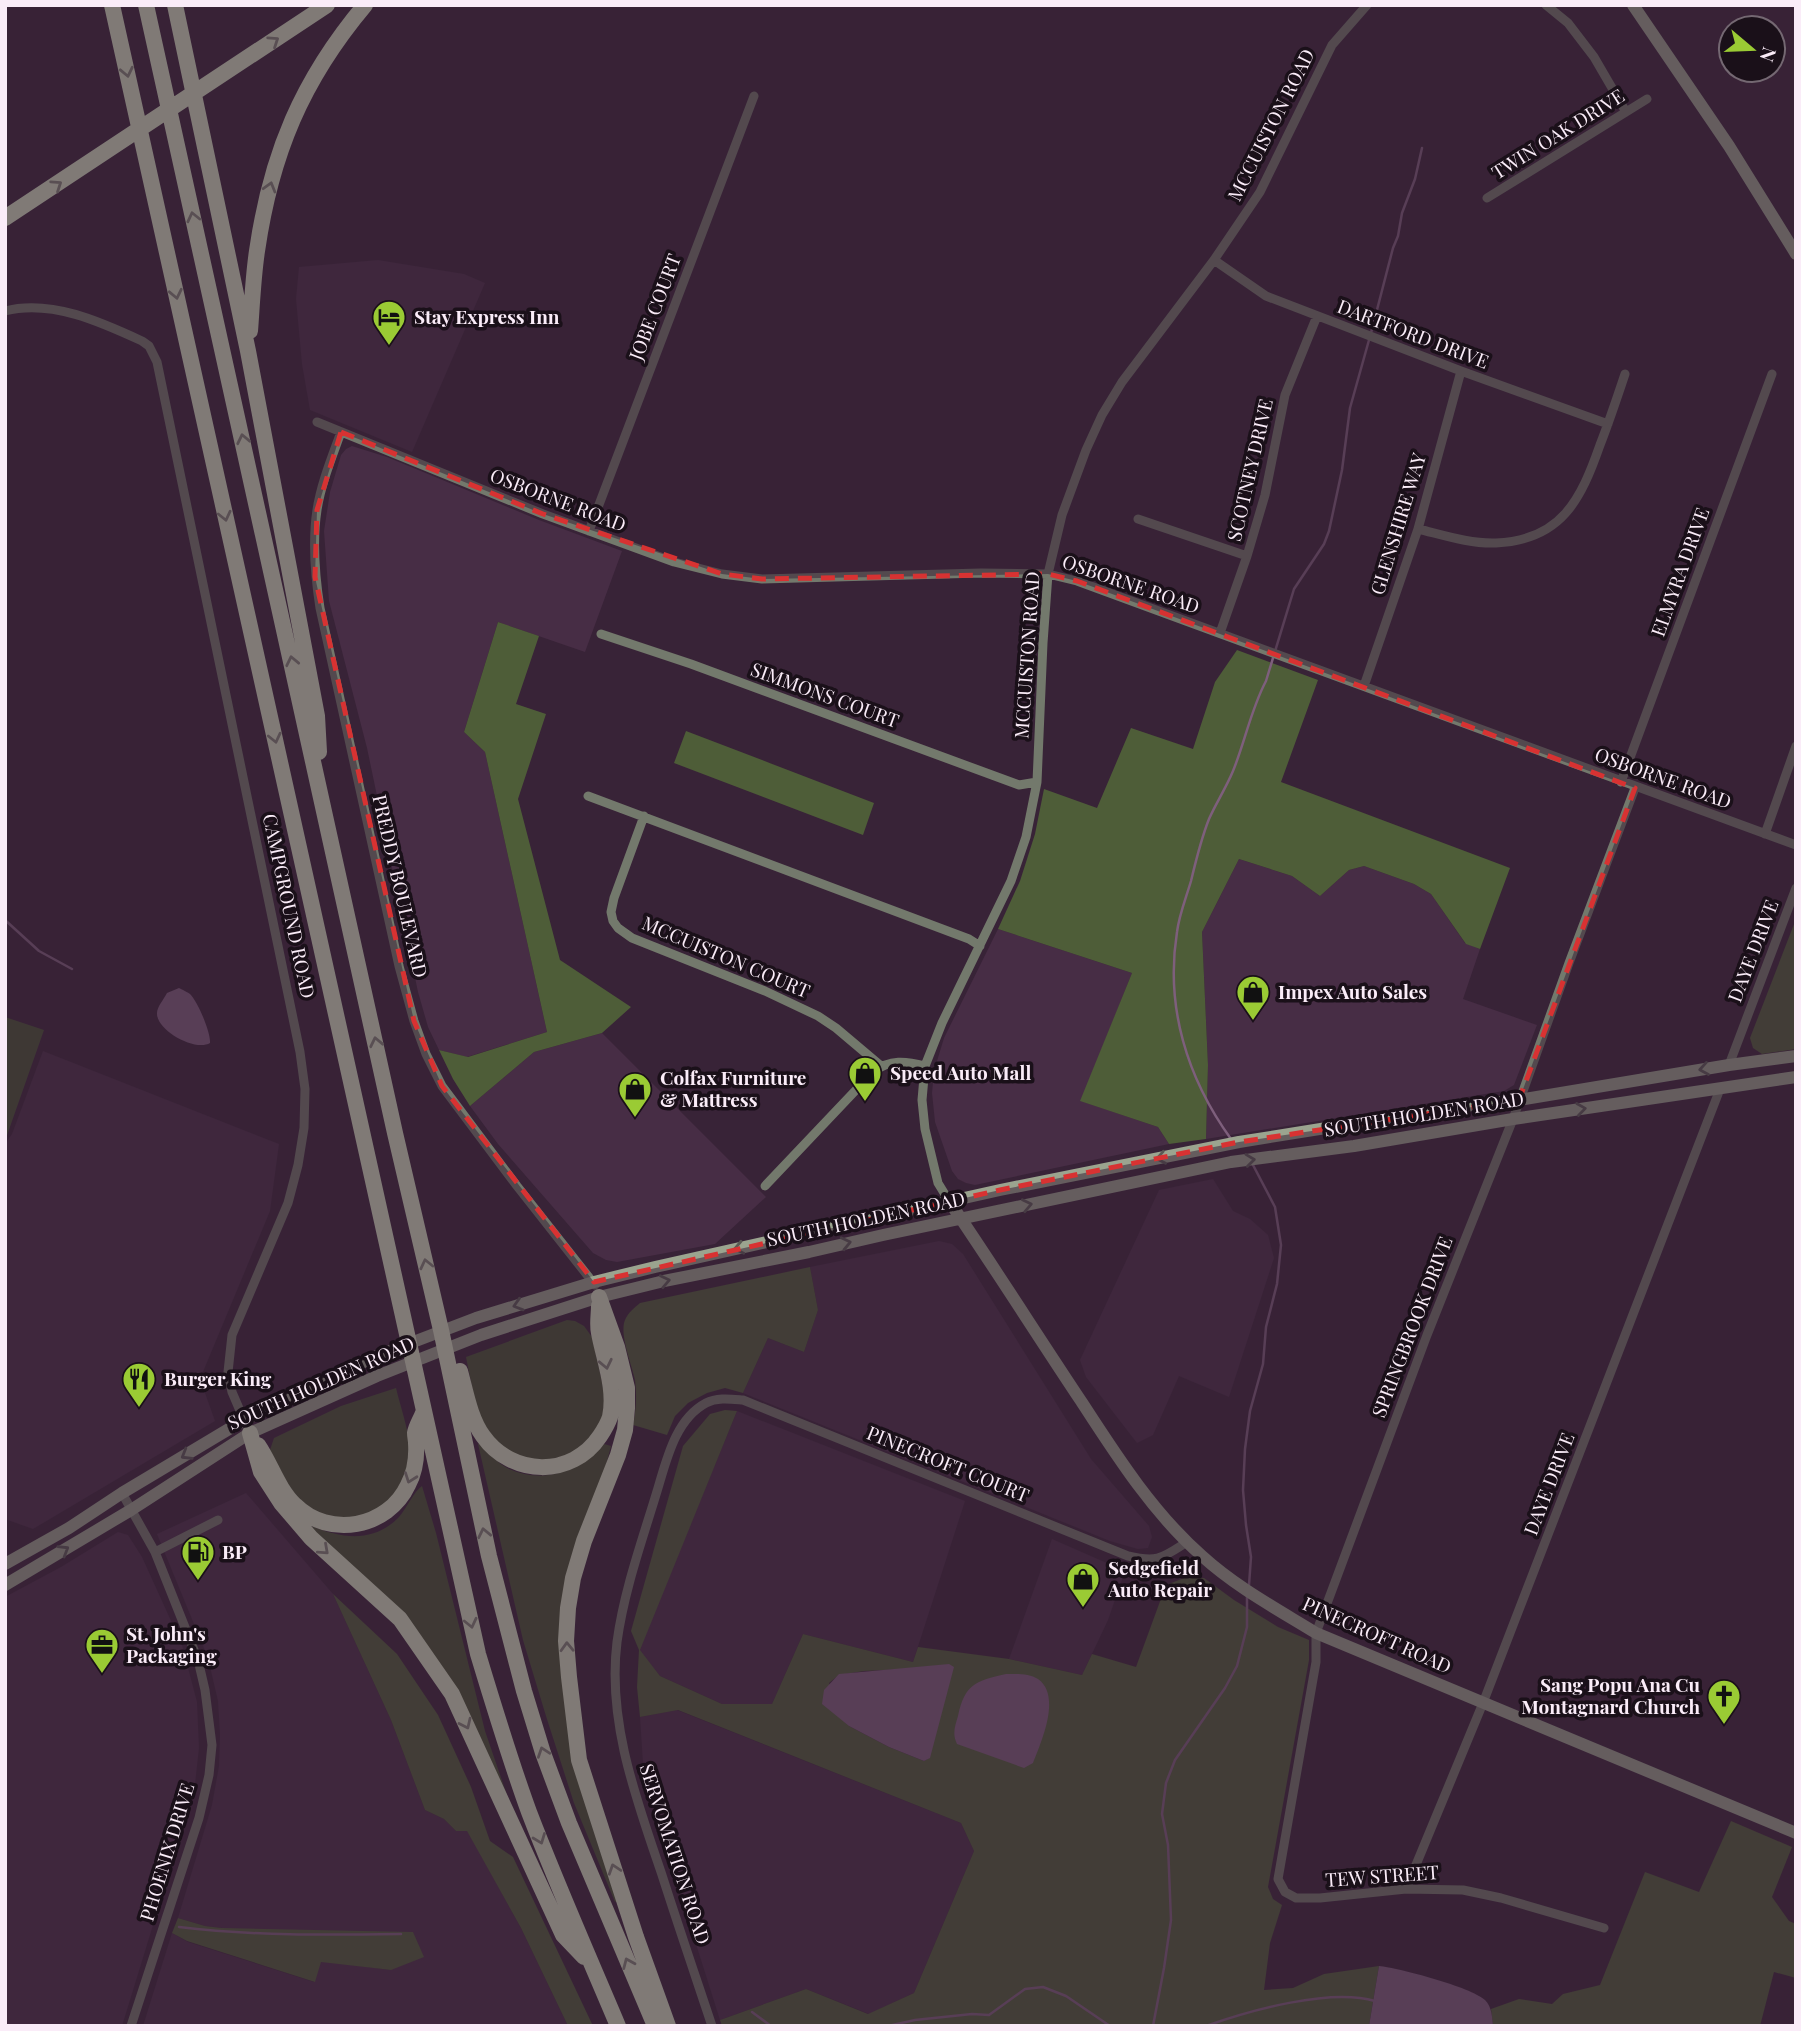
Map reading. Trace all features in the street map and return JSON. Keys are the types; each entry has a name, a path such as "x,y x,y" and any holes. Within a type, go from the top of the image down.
{"highway":[{"path":"112,5 478,1654 503,1736 559,1888 618,2026"},
{"path":"146,5 489,1556 527,1703 543,1753 569,1823 655,2026"},
{"path":"175,5 248,351 317,716 322,799"},
{"path":"5,218 327,5"},
{"path":"248,351 257,253 266,198 280,149 296,109 318,67 341,33 365,5"},
{"path":"441,1331 454,1352 471,1414 482,1436 495,1450 513,1462 546,1468 562,1465 591,1447 609,1419 611,1388 598,1329 596,1290"},
{"path":"596,1290 617,1347 627,1388 628,1408 618,1455 584,1541 573,1578 566,1641 569,1677 579,1760 636,1937 668,2026"},
{"path":"247,1426 286,1496 296,1507 320,1521 348,1525 371,1521 390,1510 402,1496 413,1474 416,1459 415,1431 424,1413"},
{"path":"247,1426 261,1472 281,1503 310,1538 400,1619 452,1694 564,1936 593,1966"}],"main road":[{"path":"1633,5 1729,146 1796,254"},
{"name":"SOUTH HOLDEN ROAD","path":"5,1585 131,1510 247,1426 655,1267 948,1201 1239,1142 1464,1106 1519,1101 1796,1056"},
{"name":"SOUTH HOLDEN ROAD","path":"5,1564 69,1528 122,1493 373,1357 476,1318 596,1290 664,1281 808,1252 1231,1162 1354,1146 1513,1119 1796,1077"},
{"name":"PINECROFT ROAD","path":"948,1201 1109,1444 1149,1498 1187,1542 1247,1591 1316,1633 1796,1833"}],"street":[{"name":"MCCUISTON ROAD","path":"948,1201 938,1183 925,1129 922,1100 925,1066 942,1023 1003,900 1019,860 1037,782 1042,643 1048,574 1062,515 1101,415 1260,192 1332,45 1367,5"},
{"path":"1546,5 1568,23 1594,57 1626,112"},
{"name":"JOBE COURT","path":"589,531 754,96"},
{"name":"TWIN OAK DRIVE","path":"1487,198 1647,99"},
{"name":"DARTFORD DRIVE","path":"1214,260 1266,296 1608,424"},
{"name":"CAMPGROUND ROAD","path":"5,311 16,308 63,310 132,337 149,346 160,377 300,1052 305,1089 304,1128 288,1203 232,1335 228,1371 232,1392 247,1426"},
{"name":"SCOTNEY DRIVE","path":"1220,633 1265,495 1285,396 1317,316"},
{"name":"GLENSHIRE WAY","path":"1364,686 1418,529 1461,371"},
{"path":"1418,529 1465,541 1496,543 1520,540 1541,533 1555,524 1569,511 1582,492 1625,374"},
{"name":"ELMYRA DRIVE","path":"1621,782 1772,374"},
{"name":"OSBORNE ROAD","path":"317,422 543,514 674,562 722,574 761,579 981,573 1048,574 1077,582 1796,845"},
{"name":"PREDDY BOULEVARD","path":"341,432 317,510 314,540 315,577 372,847 414,1021 442,1086 596,1290"},
{"path":"1138,520 1247,556"},
{"name":"SIMMONS COURT","path":"601,634 691,664 1019,785 1037,782"},
{"path":"1765,834 1796,746"},
{"name":"SPRINGBROOK DRIVE","path":"1285,1892 1278,1879 1316,1662 1316,1633 1432,1322 1513,1119 1635,788"},
{"path":"588,796 970,939 980,946"},
{"name":"MCCUISTON COURT","path":"644,816 614,898 611,912 618,928 639,941 765,991 818,1016 881,1066"},
{"name":"DAYE DRIVE","path":"1729,1065 1796,888"},
{"path":"765,1186 881,1066 903,1062 925,1066"},
{"name":"DAYE DRIVE","path":"1406,1889 1483,1703 1720,1089"},
{"name":"PINECROFT COURT","path":"694,1412 708,1402 723,1398 743,1400 1128,1556 1147,1560 1163,1558 1187,1542"},
{"name":"SERVOMATION ROAD","path":"694,1412 680,1428 664,1467 629,1588 617,1642 616,1672 618,1710 633,1790 712,2026"},
{"name":"PHOENIX DRIVE","path":"122,1493 155,1552 198,1660 212,1745 209,1775 199,1818 131,2026"},
{"path":"155,1552 218,1520"},
{"name":"TEW STREET","path":"1285,1892 1296,1898 1406,1889 1463,1890 1501,1898 1604,1928"}],"highlighted area":[{"path":"341,432 543,514 722,574 762,579 1048,574 1077,581 1635,788 1519,1100 1239,1142 1000,1190 594,1282 442,1086 414,1021 315,577 317,510"}],"shaded area":[{"path":"378,260 464,274 485,283 412,452 310,410 302,364 296,299 299,267"},
{"path":"352,446 387,457 622,551 585,652 498,622 464,732 485,752 547,1032 467,1057 439,1050 428,1027 418,992 367,748 329,601 324,531 330,492 341,455"},
{"path":"1239,859 1292,876 1320,896 1349,870 1364,866 1414,884 1431,894 1465,943 1480,949 1463,999 1537,1025 1514,1085 1504,1091 1206,1139 1208,1065 1202,932"},
{"path":"998,929 1132,973 1081,1101 1158,1127 1169,1144 975,1185 958,1179 952,1171 935,1122 932,1093 934,1071 944,1038"},
{"path":"179,988 190,994 197,1004 210,1043 203,1045 186,1042 169,1032 158,1020 157,1011 167,993"},
{"path":"602,1033 766,1197 715,1244 617,1262 593,1253 498,1144 470,1106 534,1052"},
{"path":"43,1051 279,1144 270,1211 200,1379 215,1421 33,1529 5,1519 5,1144 12,1134"},
{"path":"1213,1179 1233,1211 1250,1219 1268,1235 1274,1258 1229,1397 1179,1376 1153,1435 1137,1443 1086,1377 1080,1360 1159,1190"},
{"path":"939,1241 952,1244 963,1254 1091,1459 1149,1526 1152,1537 1148,1548 1138,1549 1110,1541 743,1393 768,1338 804,1352 818,1310 810,1267"},
{"path":"737,1411 965,1501 913,1662 803,1634 772,1704 722,1704 660,1676 639,1650"},
{"path":"246,1493 333,1594 391,1720 425,1810 444,1819 456,1831 467,1830 521,1928 568,2026 143,2026 172,1933 188,1942 314,1982 320,1961 391,1970 178,1918 212,1805 219,1766 220,1735 218,1701 208,1658 157,1534"},
{"path":"118,1532 128,1535 142,1557 182,1645 197,1702 199,1748 195,1784 122,2026 5,2026 5,1597"},
{"path":"1052,1539 1125,1571 1108,1620 1082,1675 1009,1659"},
{"path":"949,1664 954,1667 930,1758 924,1761 889,1747 849,1726 822,1704 824,1690 839,1674"},
{"path":"1006,1674 1022,1674 1038,1679 1048,1696 1048,1720 1041,1743 1033,1763 1024,1768 957,1744 955,1737 961,1705 968,1690 986,1679"},
{"path":"677,1710 961,1823 974,1851 914,1993 869,2014 806,1989 720,2020 644,1779 640,1717"},
{"path":"1379,1966 1434,1979 1477,1995 1489,2006 1493,2026 1369,2026"}],"green space":[{"path":"498,622 539,636 516,704 546,714 518,799 560,960 631,1007 602,1033 534,1052 470,1106 439,1050 468,1057 547,1032 485,752 464,732"},
{"path":"1237,650 1318,680 1281,782 1510,868 1480,949 1466,944 1431,894 1414,884 1364,866 1349,870 1320,896 1292,876 1239,859 1202,932 1208,1065 1206,1139 1169,1144 1158,1127 1080,1101 1132,973 998,929 1020,881 1035,834 1044,789 1097,808 1131,728 1193,749 1215,682"},
{"path":"686,731 874,803 863,835 674,763"},
{"path":"1796,919 1796,1049 1762,1054 1753,1048 1750,1038"},
{"path":"5,1017 44,1030 5,1141"},
{"path":"810,1267 818,1310 804,1352 768,1338 743,1393 725,1388 707,1393 688,1403 675,1416 667,1435 633,1425 636,1386 624,1326 626,1317 640,1303"},
{"path":"567,1320 584,1326 592,1337 605,1395 603,1416 598,1429 574,1453 538,1463 502,1449 479,1422 466,1357"},
{"path":"396,1388 410,1444 407,1471 399,1489 387,1503 372,1513 354,1519 335,1519 317,1514 295,1496 287,1484 270,1450 274,1438 341,1406"},
{"path":"725,1410 737,1411 640,1650 660,1676 722,1704 772,1704 803,1634 913,1662 918,1647 1009,1659 1082,1675 1092,1654 1136,1667 1166,1585 1184,1578 1204,1578 1278,1627 1309,1640 1309,1660 1268,1887 1273,1899 1282,1905 1270,1943 1264,1990 1293,1988 1324,1974 1379,1966 1369,2026 722,2026 720,2020 806,1989 868,2014 914,1993 974,1851 961,1823 678,1710 640,1717 637,1687 639,1650 631,1631 683,1446 710,1414","holes":["953,1667 929,1758 924,1761 889,1747 849,1726 829,1683 839,1675 864,1671"]},
{"path":"478,1444 505,1467 536,1476 572,1468 604,1444 611,1446 560,1639 617,1901 615,1902 574,1803 523,1640"},
{"path":"422,1486 485,1731 509,1801 450,1680 310,1529 312,1526 346,1536 368,1535 379,1531 399,1517"},
{"path":"333,1594 397,1654 438,1715 471,1787 490,1841 513,1857 593,2026 568,2026 521,1928 467,1831 456,1831 444,1819 425,1810 391,1720"},
{"path":"1731,1821 1792,1847 1772,1897 1789,1921 1796,1924 1796,1978 1774,1972 1760,2026 1493,2026 1491,2009 1519,1999 1552,2004 1563,1994 1600,1985 1645,1872 1699,1892"},
{"path":"178,1918 222,1928 413,1932 424,1957 391,1970 321,1962 315,1982 187,1941 172,1933"}],"waterway":[{"path":"1371,333 1422,148"},
{"path":"1231,1139 1202,1091 1183,1041 1174,987 1178,926 1206,827 1237,760 1266,681 1294,589 1324,544 1329,531 1342,470 1350,408 1369,340"},
{"path":"5,920 39,951 72,969"},
{"path":"1249,1585 1251,1557 1243,1490 1245,1449 1250,1411 1263,1364 1266,1327 1277,1284 1281,1245 1275,1207 1253,1165"},
{"path":"1153,2026 1171,1920 1168,1845 1162,1814 1166,1783 1175,1760 1237,1666 1247,1627 1247,1595"},
{"path":"179,1927 318,1935 401,1934"},
{"path":"888,2026 915,2020 972,2014 989,2015 1025,1989 1043,1987 1066,1996 1110,2026"},
{"path":"1206,2026 1267,2008 1314,1999 1336,1997 1375,2001"},
{"path":"752,2012 771,2026"}],"place":[{"name":"Stay Express Inn","path":"389,347"},
{"name":"Impex Auto Sales","path":"1253,1022"},
{"name":"Speed Auto Mall","path":"865,1103"},
{"name":"Colfax Furniture & Mattress","path":"635,1119"},
{"name":"Burger King","path":"139,1409"},
{"name":"BP","path":"198,1582"},
{"name":"Sedgefield Auto Repair","path":"1083,1609"},
{"name":"St. John's Packaging","path":"102,1675"},
{"name":"Sang Popu Ana Cu Montagnard Church","path":"1724,1726"}]}
